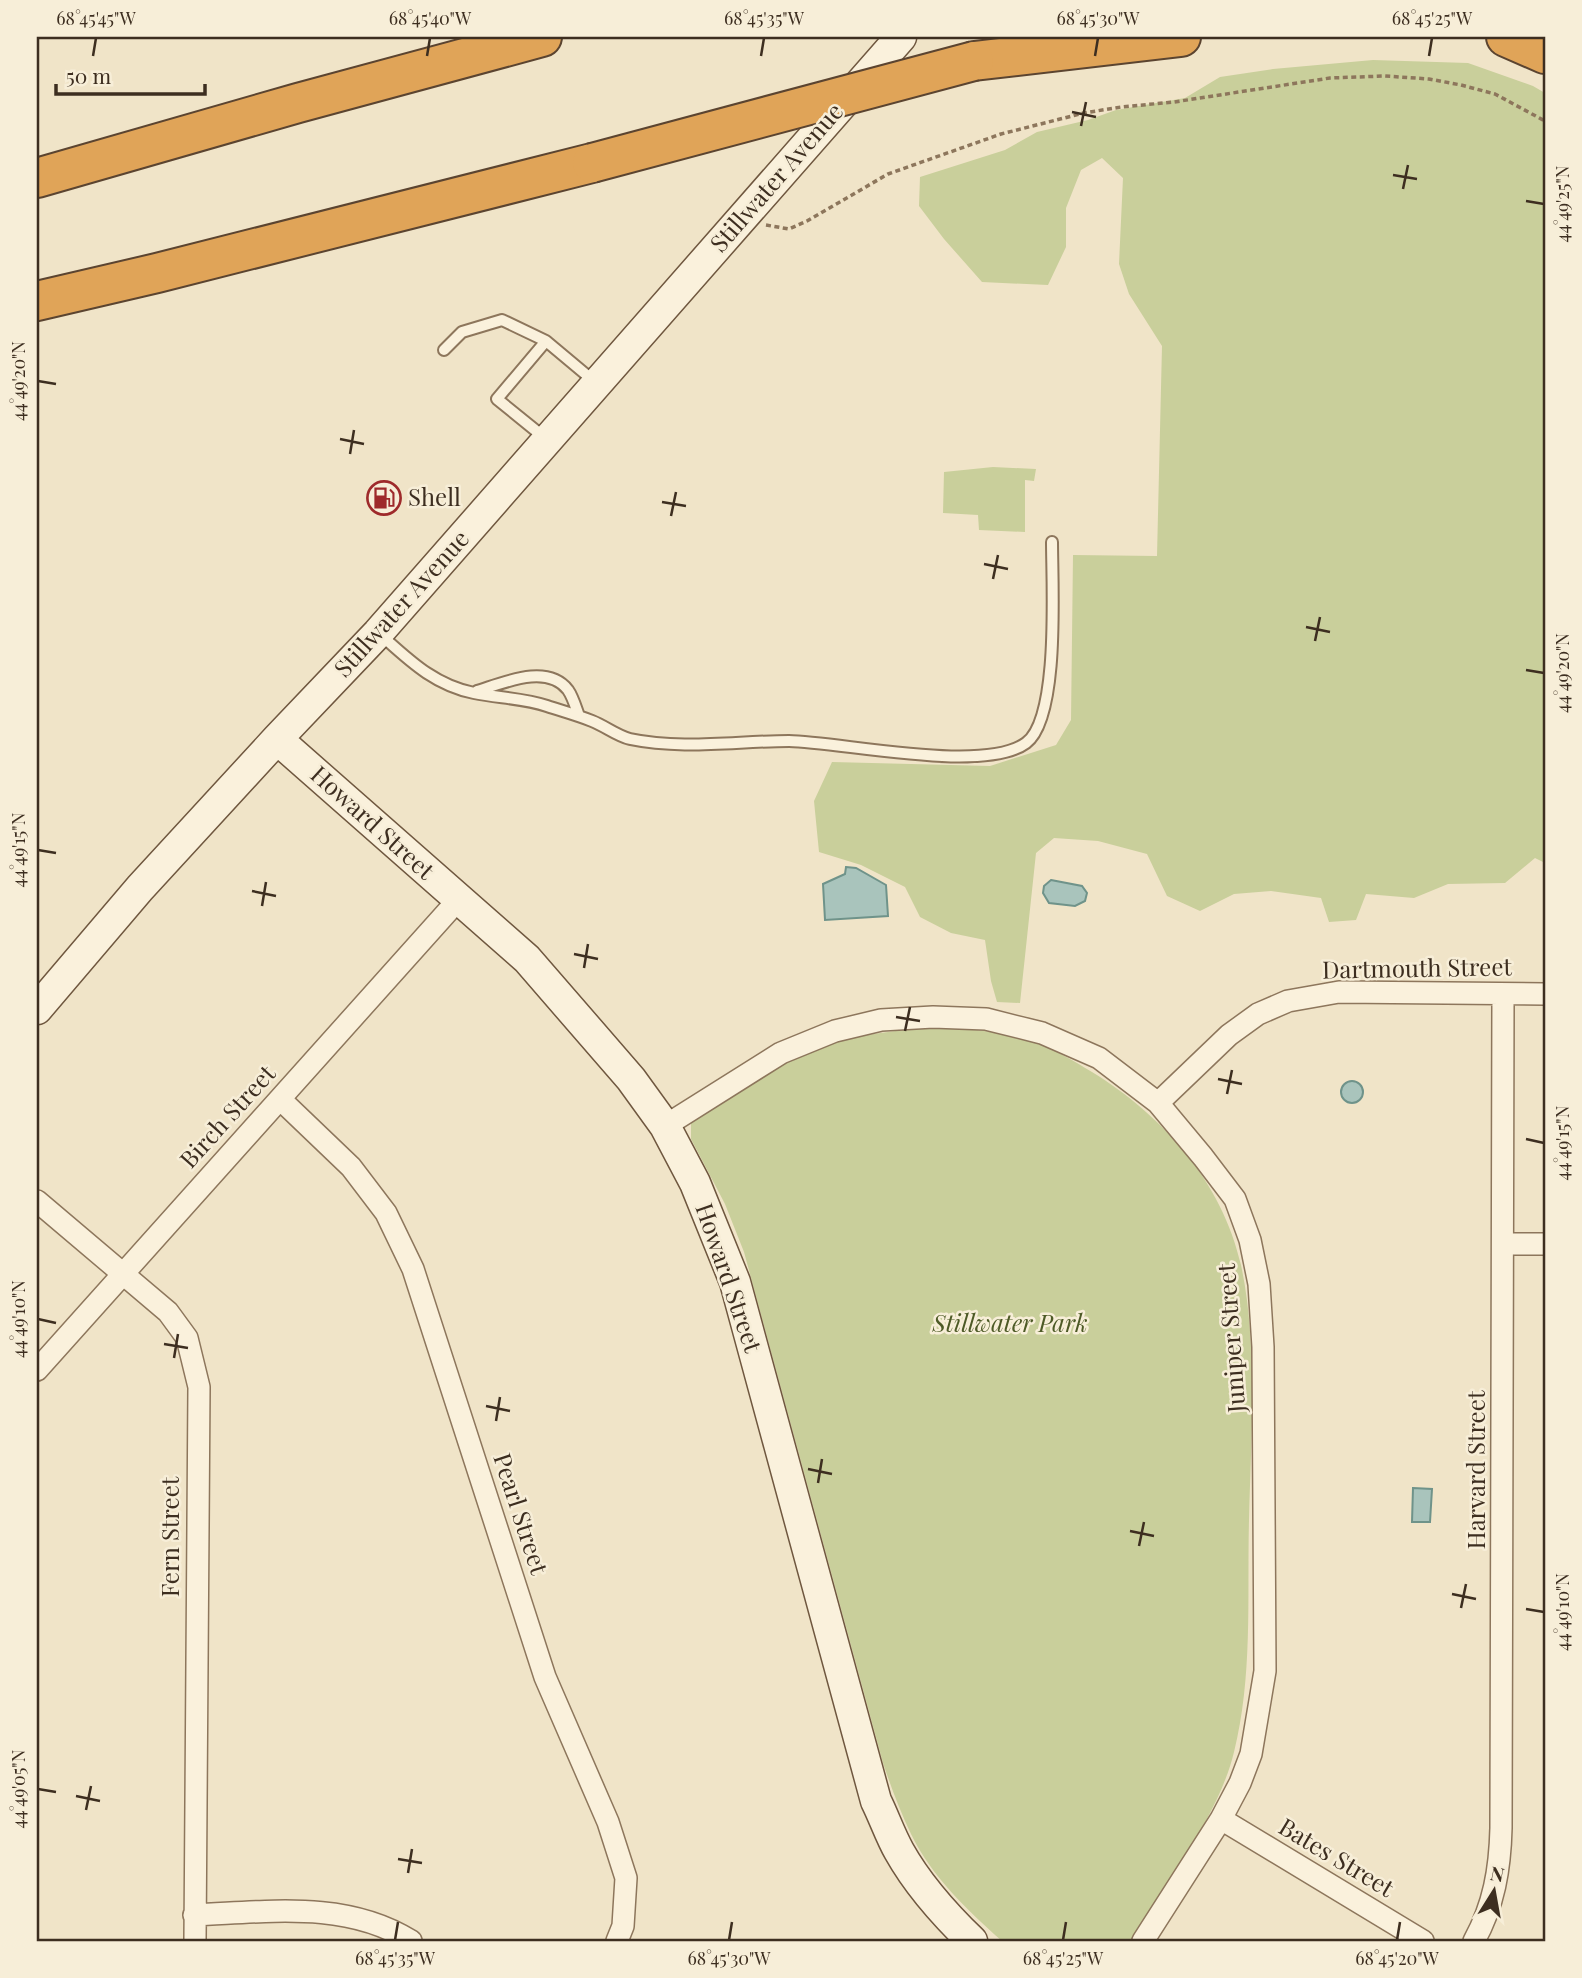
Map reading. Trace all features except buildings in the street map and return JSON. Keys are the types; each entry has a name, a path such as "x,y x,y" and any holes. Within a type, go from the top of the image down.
{"highway":[{"path":"37,178 542,37"},
{"path":"37,301 592,163 1071,37"},
{"path":"974,61 1181,37"},
{"path":"1506,37 1545,54"}],"street":[{"name":"Stillwater Avenue","path":"37,1009 140,888 379,633 901,37"},
{"name":"Howard Street","path":"277,739 527,959 631,1079 665,1126 695,1183 735,1282 876,1801 900,1852 924,1889 972,1941"},
{"name":"Birch Street","path":"37,1370 458,900"},
{"name":"Dartmouth Street","path":"1158,1103 1229,1035 1258,1014 1288,1001 1339,992 1545,994"},
{"name":"Harvard Street","path":"1474,1941 1495,1889 1502,1828 1503,994"},
{"name":"Juniper Street","path":"665,1126 780,1053 835,1031 881,1020 933,1017 986,1020 1013,1024 1068,1043 1099,1058 1158,1103 1235,1199 1250,1240 1259,1284 1264,1395 1265,1671 1251,1754 1221,1819 1143,1941"},
{"name":"Pearl Street","path":"280,1099 351,1167 386,1213 413,1269 545,1676 608,1822 626,1878 623,1926 617,1941"},
{"name":"Fern Street","path":"37,1201 168,1311 187,1338 199,1387 195,1941"},
{"path":"1504,1244 1545,1244"},
{"name":"Bates Street","path":"1221,1819 1423,1941"},
{"path":"194,1915 316,1911 353,1916 396,1932 411,1941"}],"lane":[{"path":"444,350 462,331 502,320 546,341 596,384"},
{"path":"546,341 497,399 547,440"},
{"path":"379,633 423,673 471,692 531,700 579,716 628,739 668,743 792,741 868,751 945,755 997,754 1027,743 1043,716 1051,676 1052,542"},
{"path":"471,692 522,677 552,678 568,690 579,716"}],"path":[{"path":"736,225 762,224 789,229 888,173 1013,131 1121,107 1174,102 1330,78 1385,76 1429,79 1461,85 1495,94 1545,121"}],"green space":[{"path":"1373,60 1468,63 1533,86 1545,93 1545,863 1535,858 1505,883 1448,884 1414,898 1366,894 1356,920 1329,922 1321,898 1271,891 1234,894 1200,911 1167,896 1147,854 1098,841 1054,838 1036,853 1020,1003 997,1002 985,940 951,933 920,917 905,887 861,865 819,852 814,801 832,762 990,766 1056,745 1071,720 1073,555 1157,556 1162,346 1129,294 1119,264 1123,178 1102,158 1081,170 1066,208 1066,247 1048,285 982,282 919,206 920,177 1005,150 1037,132 1088,120 1116,110 1185,98 1220,77"},
{"path":"993,467 1036,469 1034,481 1025,480 1025,532 979,530 978,515 943,513 944,472"},
{"name":"Stillwater Park","path":"924,1028 980,1031 1036,1043 1071,1060 1118,1089 1165,1130 1204,1178 1220,1205 1241,1265 1250,1327 1252,1392 1247,1665 1240,1723 1227,1776 1204,1825 1131,1941 1002,1941 951,1892 929,1865 911,1834 883,1763 744,1252 725,1204 691,1139 691,1123 697,1116 763,1075 798,1057 856,1037"}],"water":[{"path":"846,867 856,868 886,885 888,916 825,920 823,884 845,874"},
{"path":"1051,880 1082,886 1087,893 1085,901 1075,906 1049,903 1043,893 1044,886"},
{"path":"1352,1081 1360,1084 1363,1092 1360,1100 1352,1103 1344,1100 1341,1092 1344,1084"},
{"path":"1413,1488 1432,1489 1430,1522 1412,1522"}],"place":[{"name":"Shell","path":"384,498"}]}
